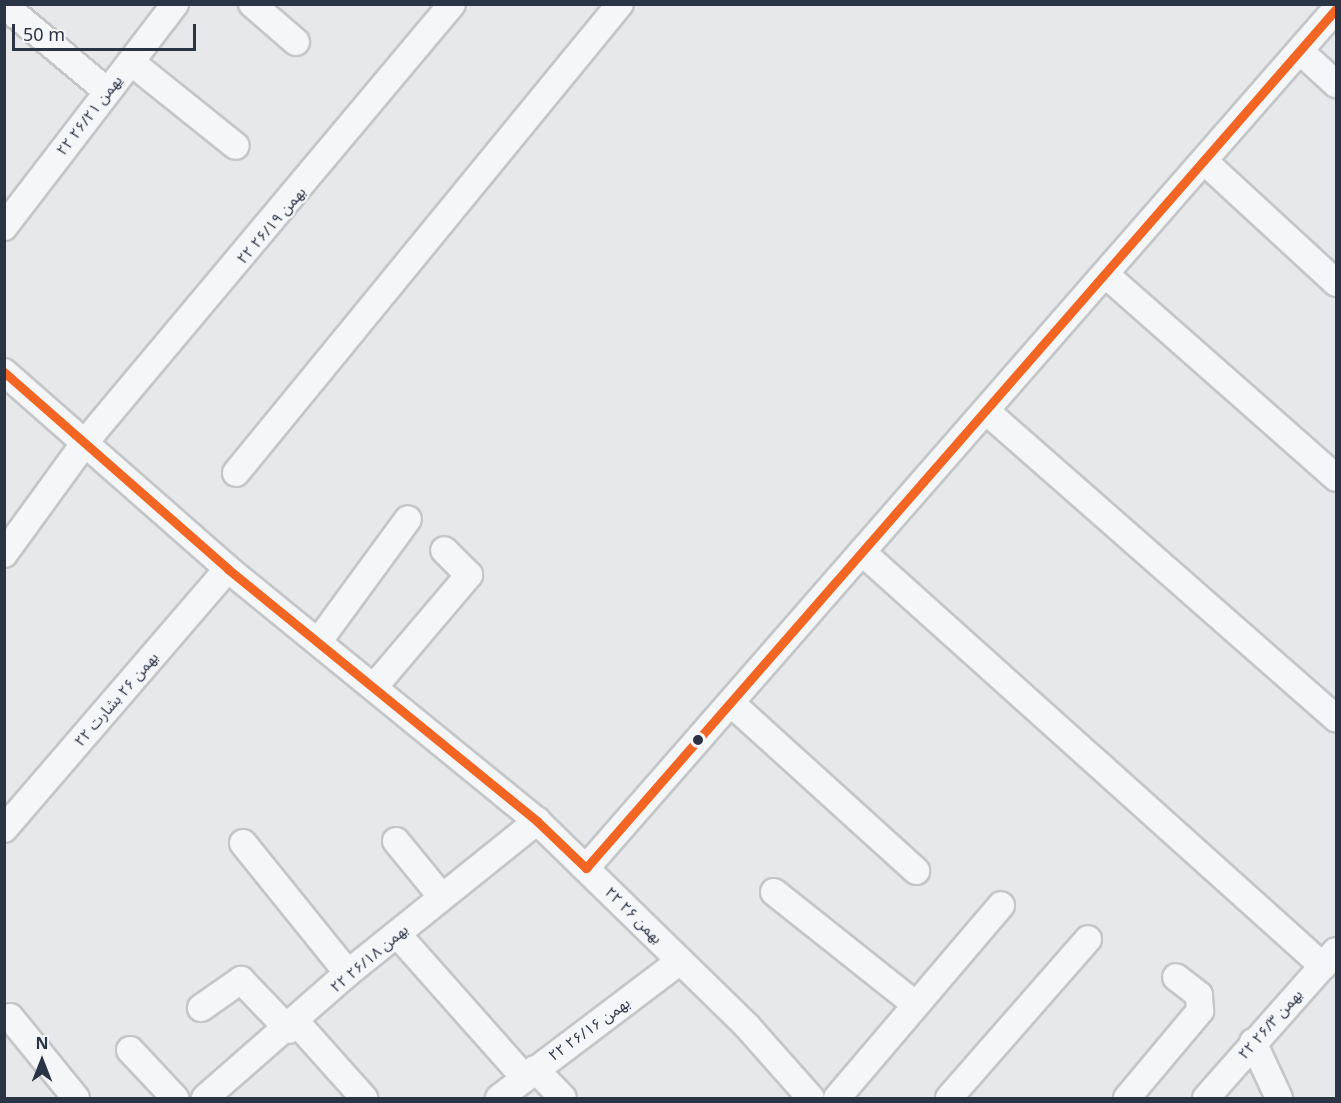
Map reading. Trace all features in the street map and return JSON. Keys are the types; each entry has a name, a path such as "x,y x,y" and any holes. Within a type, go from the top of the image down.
{"street":[{"name":"۲۲ یهمن ۲۶/۲۱","path":"4,226 175,4"},
{"path":"252,4 296,42"},
{"name":"۲۲ بهمن ۲۶/۱۹","path":"4,554 86,441 452,4"},
{"path":"236,473 620,4"},
{"path":"4,5 107,91"},
{"path":"586,868 1336,9"},
{"path":"1300,51 1336,84"},
{"path":"131,62 236,146"},
{"path":"1204,161 1336,283"},
{"path":"1105,274 1336,478"},
{"name":"۲۲ بهمن ۲۶","path":"4,372 86,441 228,569 537,820 680,961 811,1098"},
{"path":"986,411 1336,719"},
{"path":"318,642 408,519"},
{"path":"374,687 469,575 444,550"},
{"path":"862,552 1330,959"},
{"name":"بهمن ۲۶ بشارت ۲۲","path":"4,829 228,569"},
{"path":"731,702 916,871"},
{"name":"۲۲ بهمن ۲۶/۱۸","path":"205,1098 293,1026 348,973 398,935 537,820"},
{"path":"396,842 442,897"},
{"path":"243,843 348,973"},
{"path":"774,892 916,1005"},
{"path":"837,1098 1001,905"},
{"path":"398,935 529,1073 563,1098"},
{"path":"949,1098 1088,939"},
{"name":"۲۲ بهمن ۲۶/۳","path":"1206,1098 1253,1042 1330,959"},
{"name":"۲۲ بهمن ۲۶/۱۶","path":"499,1098 529,1073 680,961"},
{"path":"1127,1098 1200,1011 1199,995 1176,977"},
{"path":"201,1008 241,980 293,1026 364,1098"},
{"path":"10,1017 72,1097"},
{"path":"1253,1042 1279,1098"},
{"path":"130,1050 175,1098"}],"transit line":[{"path":"586,868 1336,9"},
{"path":"4,372 228,569 537,821 586,868"}]}
